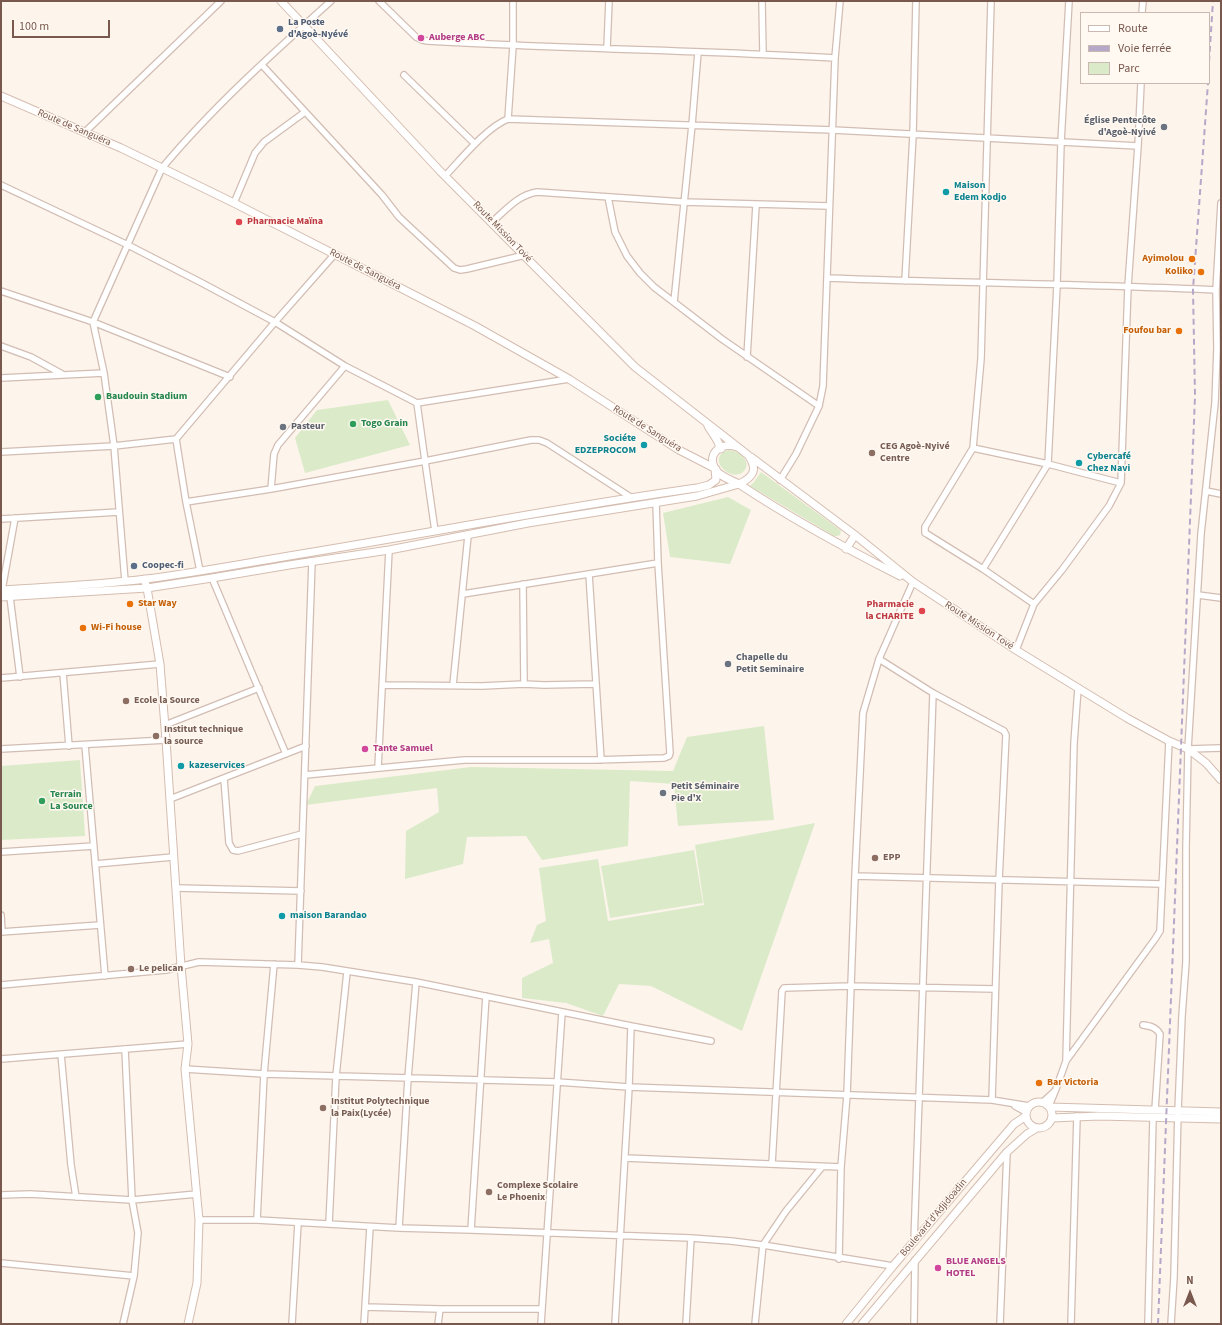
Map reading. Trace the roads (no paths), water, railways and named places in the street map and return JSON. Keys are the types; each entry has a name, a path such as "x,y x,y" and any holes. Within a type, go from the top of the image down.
{"street":[{"path":"85,132 221,1"},
{"name":"Route Mission Tové","path":"281,1 446,176 635,367 780,480 855,535 913,582 1016,650 1127,718 1169,741 1188,749 1206,763 1221,780"},
{"path":"125,581 118,512 114,446 104,373 93,322 162,168 195,131 262,65 331,1"},
{"path":"379,1 416,37 422,40 513,46 607,48 835,58"},
{"path":"508,119 513,46 513,1"},
{"path":"607,48 609,1"},
{"path":"762,1 763,54"},
{"path":"780,480 796,454 819,406 823,386 835,58 840,1"},
{"path":"905,281 912,135 916,1"},
{"path":"991,1 981,359 973,448 925,527 925,530 927,534 983,569 1034,604"},
{"path":"983,569 1048,464 1057,285 1061,142 1069,1"},
{"path":"1142,12 1143,1"},
{"path":"674,302 698,52"},
{"path":"262,65 382,195 400,217 454,268 467,270 525,256"},
{"path":"404,75 475,144"},
{"path":"1016,650 1034,604 1062,570 1109,506 1121,483 1128,286 1138,146 1140,84"},
{"name":"Route de Sanguéra","path":"1,96 85,132 162,168 234,203 475,326 569,379 679,450 715,469 739,484"},
{"path":"234,203 255,153 259,147 305,112"},
{"path":"446,176 475,144 498,124 508,119 833,130 1138,146"},
{"path":"1,185 128,245 275,322 345,366 417,403 569,379"},
{"path":"492,222 521,197 528,193 537,192 683,202 829,206"},
{"path":"608,197 615,232 627,256 640,273 654,287 722,340 819,406"},
{"path":"1171,1324 1174,1277 1182,1016 1186,962 1188,749 1198,594 1199,555 1218,403 1216,290 1220,252 1221,203"},
{"path":"747,357 756,204"},
{"path":"1,452 114,446 176,439 334,255"},
{"path":"828,278 1128,286 1216,290"},
{"path":"1,291 93,322 230,376"},
{"path":"1,346 31,357 63,375"},
{"path":"271,489 274,454 278,445 345,366"},
{"path":"1,378 104,373"},
{"path":"417,403 436,541"},
{"path":"679,450 712,461 718,448 721,449 717,440 702,418"},
{"path":"176,439 186,502 200,571"},
{"path":"186,502 271,489 531,440 539,440 547,443 632,498"},
{"path":"718,448 728,445 737,447"},
{"path":"973,448 1048,464 1121,483"},
{"path":"2,592 10,597 147,588 389,550 468,536 528,523 697,496 739,484 751,477 753,463 748,455"},
{"path":"2,592 144,579 200,571 312,553 526,514 709,485 716,480 713,457"},
{"path":"739,484 846,549 913,582 879,659 864,713 850,986 847,1095 841,1167 839,1258"},
{"path":"1206,491 1221,494"},
{"path":"304,775 464,760 601,760 664,758 669,756 656,502"},
{"path":"1,519 118,512"},
{"path":"2,592 15,518"},
{"path":"846,549 855,535"},
{"path":"453,685 468,536"},
{"path":"378,768 389,550"},
{"path":"298,965 312,553"},
{"path":"463,594 658,563"},
{"path":"589,574 601,760"},
{"path":"212,578 286,754"},
{"path":"144,579 147,588 160,664 173,858 188,1044 185,1069 199,1220 197,1283 188,1324"},
{"path":"523,584 524,684"},
{"path":"1198,594 1221,598"},
{"path":"10,597 20,677"},
{"path":"879,659 933,694 1004,731 1006,735 999,880 992,1100"},
{"path":"1,678 160,664"},
{"path":"62,673 69,746"},
{"path":"383,685 595,684"},
{"path":"165,725 259,688"},
{"path":"1066,1061 1074,744 1078,688"},
{"path":"914,1242 933,694"},
{"path":"1,749 166,740"},
{"path":"1047,1105 1056,1089 1066,1061 1160,931 1161,884 1169,741"},
{"path":"85,745 105,976"},
{"path":"170,799 306,746"},
{"path":"1188,749 1221,748"},
{"path":"224,779 229,843 233,850 238,851 302,834"},
{"path":"1,852 94,846"},
{"path":"95,864 173,858"},
{"path":"855,876 1161,884"},
{"path":"176,888 301,891"},
{"path":"1,915 2,932 100,925"},
{"path":"1,985 166,970 199,962 298,965 416,982 710,1041"},
{"path":"257,1220 264,1074 274,964"},
{"path":"329,1224 336,1076 347,972"},
{"path":"399,1228 408,1078 416,982"},
{"path":"772,1164 783,989 786,987 850,986 995,989"},
{"path":"471,1230 486,996"},
{"path":"541,1324 562,1012"},
{"path":"1143,1025 1158,1030 1160,1034 1154,1114 1148,1324"},
{"path":"615,1324 619,1235 629,1087 631,1026"},
{"path":"1,1059 188,1044"},
{"path":"123,1324 134,1276 138,1233 132,1200 125,1049"},
{"path":"61,1054 71,1165 76,1197"},
{"path":"185,1069 264,1074 557,1082 629,1087 992,1100 1011,1104 1027,1111"},
{"path":"1047,1105 1052,1112 1052,1118 1049,1124 1044,1127 1037,1128 1031,1125 1027,1120 1027,1111 1033,1103 1038,1102 1047,1105 1221,1119"},
{"name":"Boulevard d'Adjidoadin","path":"846,1324 893,1266 1014,1124 1027,1111"},
{"path":"1178,1115 1221,1112"},
{"path":"1052,1118 1154,1114"},
{"path":"1071,1324 1076,1116"},
{"name":"Boulevard d'Adjidoadin","path":"862,1324 1007,1152 1027,1134 1037,1128"},
{"path":"1000,1324 1007,1152"},
{"path":"625,1158 841,1167"},
{"path":"755,1324 763,1245 783,1216 822,1167"},
{"path":"1,1195 30,1194 132,1200 197,1194"},
{"path":"199,1220 257,1220 370,1227 691,1238 763,1245 893,1266"},
{"path":"292,1324 298,1222"},
{"path":"364,1324 370,1227"},
{"path":"686,1324 691,1238"},
{"path":"914,1324 915,1260"},
{"path":"1,1263 134,1276"},
{"path":"365,1307 440,1310 542,1309"},
{"path":"438,1324 440,1310"}],"railway":[{"path":"1210,47 1213,1"},
{"path":"1158,1324 1195,396 1193,289 1208,84"}],"place":[{"name":"La Poste d'Agoè-Nyévé","path":"280,29"},
{"name":"Auberge ABC","path":"421,38"},
{"name":"Église Pentecôte d'Agoè-Nyivé","path":"1164,127"},
{"name":"Maison Edem Kodjo","path":"946,192"},
{"name":"Pharmacie Maïna","path":"239,222"},
{"name":"Ayimolou","path":"1192,259"},
{"name":"Koliko","path":"1201,272"},
{"name":"Foufou bar","path":"1179,331"},
{"name":"Baudouin Stadium","path":"98,397"},
{"name":"Togo Grain","path":"353,424"},
{"name":"Pasteur","path":"283,427"},
{"name":"Sociéte EDZEPROCOM","path":"644,445"},
{"name":"CEG Agoè-Nyivé Centre","path":"872,453"},
{"name":"Cybercafé Chez Navi","path":"1079,463"},
{"name":"Coopec-fi","path":"134,566"},
{"name":"Star Way","path":"130,604"},
{"name":"Pharmacie la CHARITE","path":"922,611"},
{"name":"Wi-Fi house","path":"83,628"},
{"name":"Chapelle du Petit Seminaire","path":"728,664"},
{"name":"Ecole la Source","path":"126,701"},
{"name":"Institut technique la source","path":"156,736"},
{"name":"Tante Samuel","path":"365,749"},
{"name":"kazeservices","path":"181,766"},
{"name":"Petit Séminaire Pie d'X","path":"663,793"},
{"name":"Terrain La Source","path":"42,801"},
{"name":"EPP","path":"875,858"},
{"name":"maison Barandao","path":"282,916"},
{"name":"Le pelican","path":"131,969"},
{"name":"Bar Victoria","path":"1039,1083"},
{"name":"Institut Polytechnique la Paix(Lycée)","path":"323,1108"},
{"name":"Complexe Scolaire Le Phoenix","path":"489,1192"},
{"name":"BLUE ANGELS HOTEL","path":"938,1268"}]}
